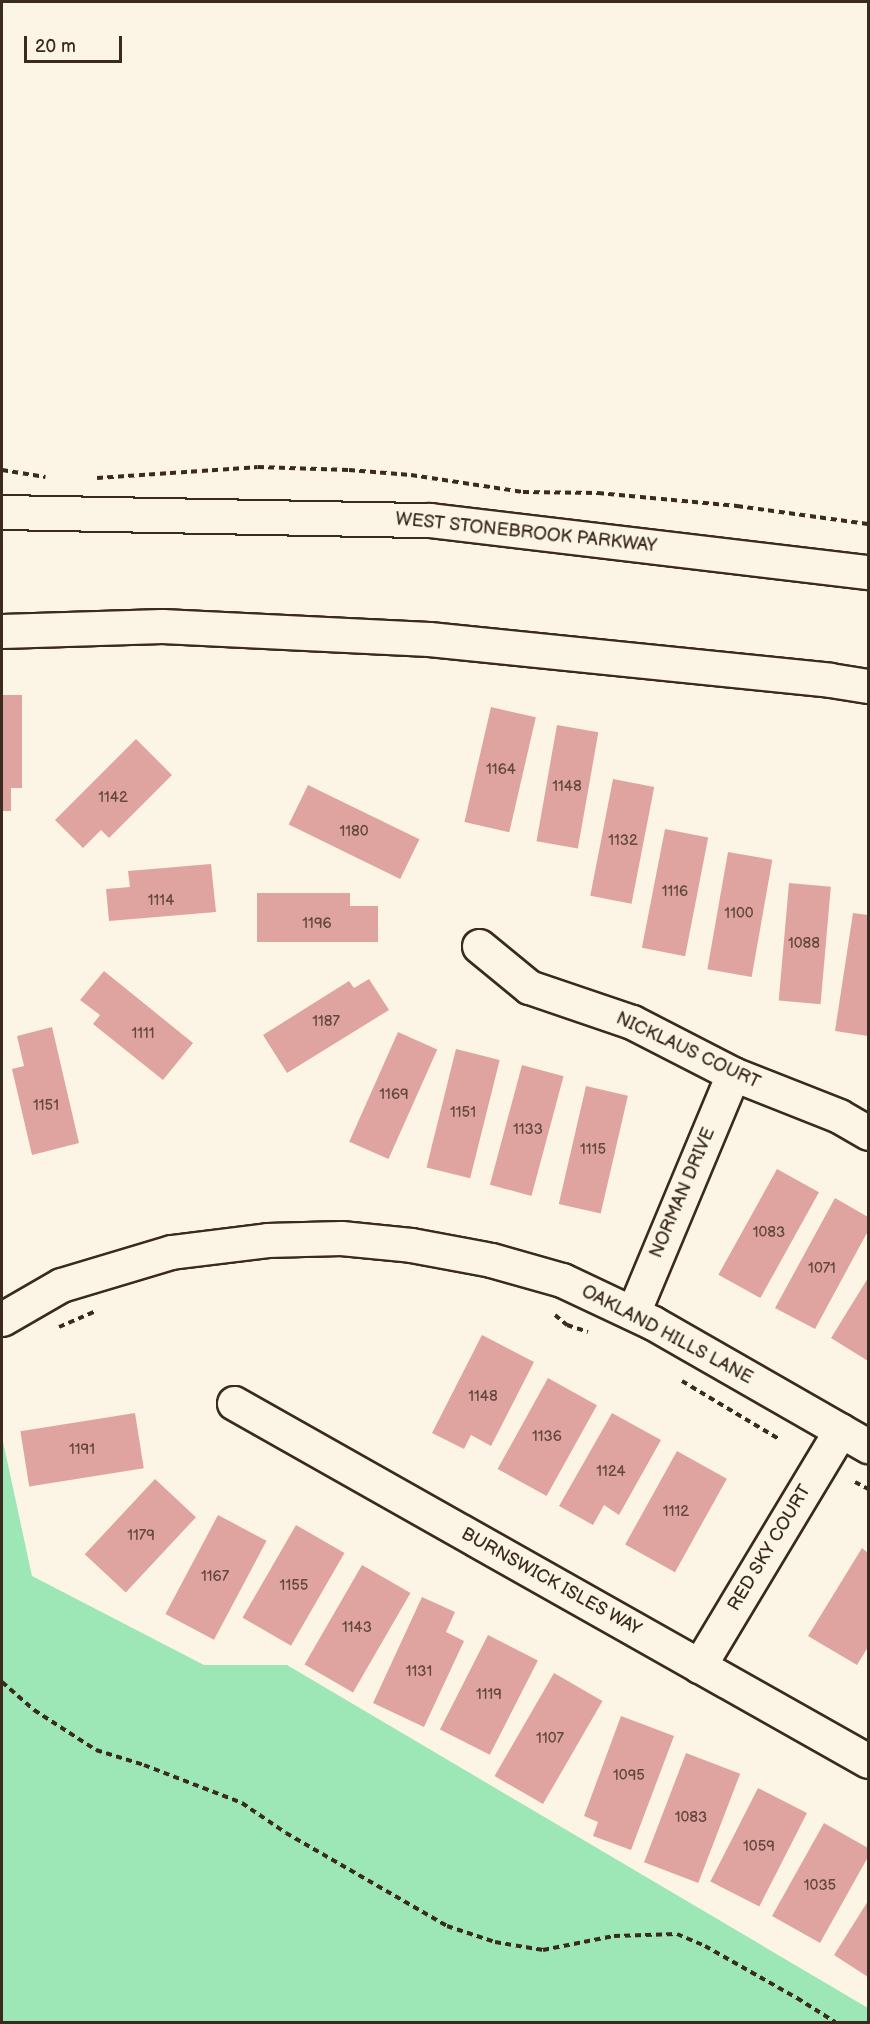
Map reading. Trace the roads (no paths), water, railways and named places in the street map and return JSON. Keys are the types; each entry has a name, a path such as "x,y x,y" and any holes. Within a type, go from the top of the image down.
{"street":[{"name":"WEST STONEBROOK PARKWAY","path":"2,512 430,520 868,572"},
{"path":"2,631 162,626 429,639 830,680 868,686"},
{"name":"NICKLAUS COURT","path":"479,946 530,987 632,1022 733,1074 839,1116 868,1133"},
{"name":"NORMAN DRIVE","path":"633,1312 733,1074"},
{"name":"OAKLAND HILLS LANE","path":"2,1319 61,1284 171,1252 267,1240 341,1238 411,1245 491,1260 562,1280 633,1312 855,1438"},
{"name":"BURNSWICK ISLES WAY","path":"234,1403 868,1761"},
{"name":"RED SKY COURT","path":"699,1666 855,1438"}]}
